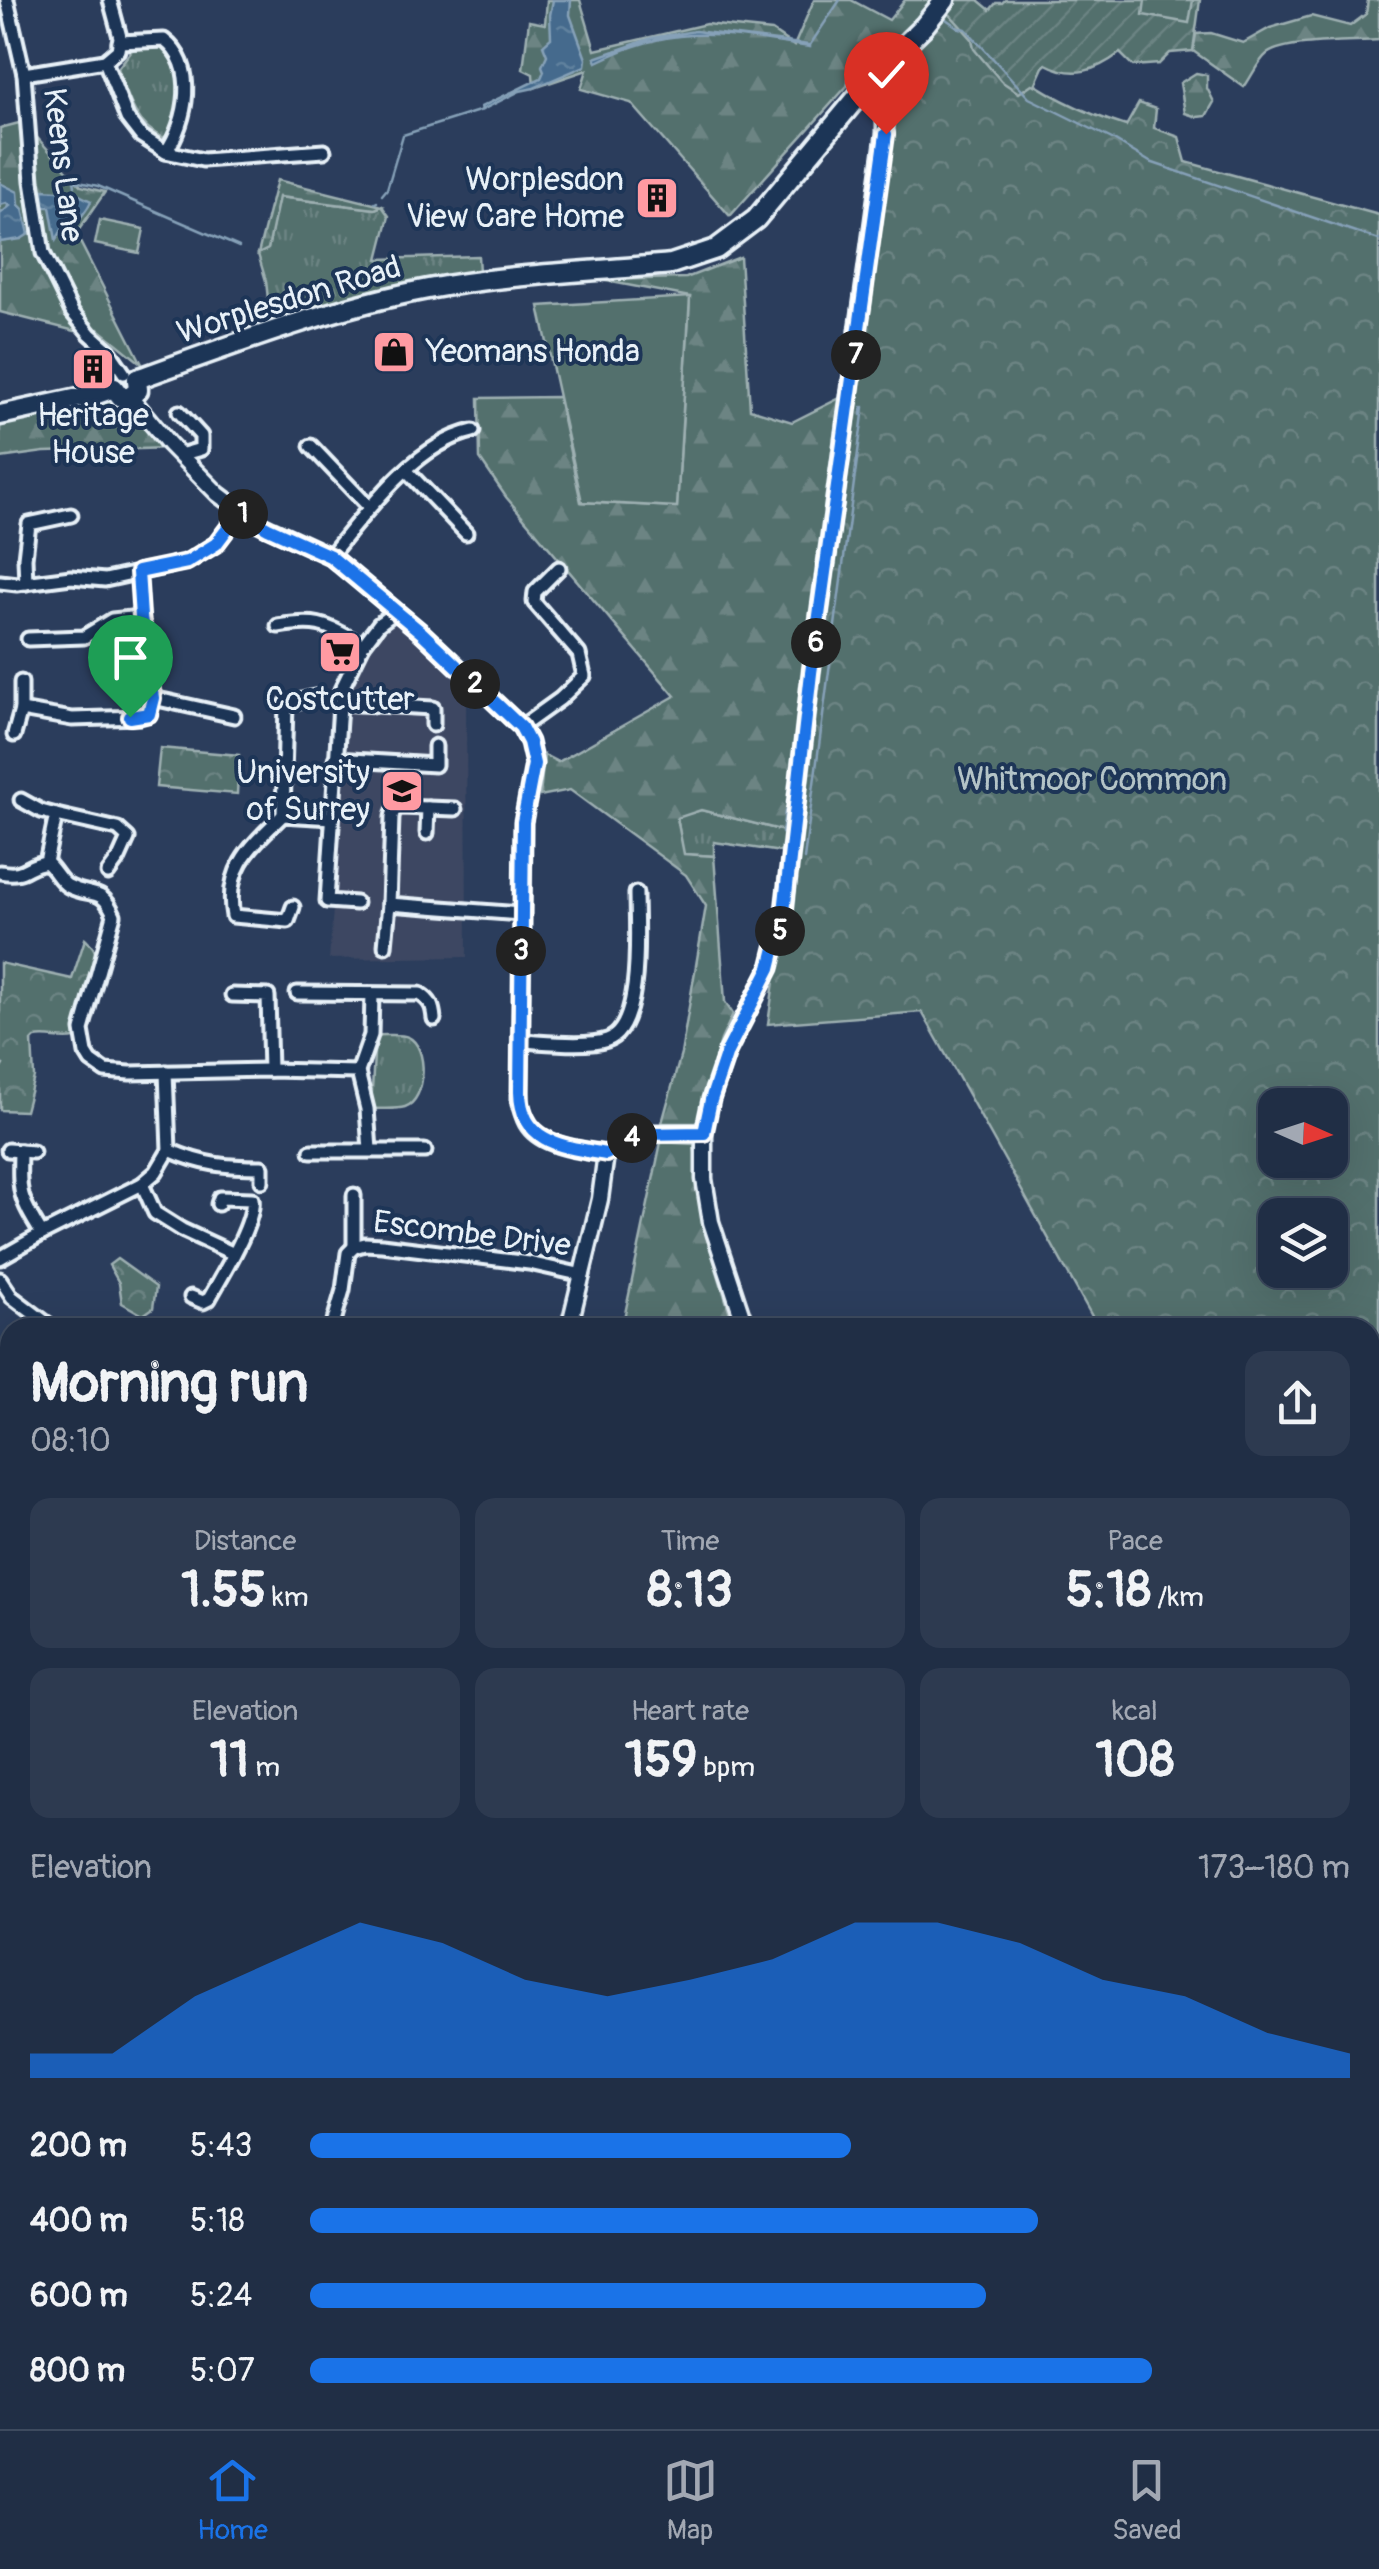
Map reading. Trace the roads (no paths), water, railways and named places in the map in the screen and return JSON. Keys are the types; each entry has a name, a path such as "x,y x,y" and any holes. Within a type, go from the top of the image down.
{"main road":[{"path":"872,88 885,80 880,69 939,7"},
{"name":"Worplesdon Road","path":"0,414 97,394 311,318 428,289 689,260 716,249 756,219 872,88"}],"street":[{"path":"24,74 106,61 118,50 120,37 110,0"},
{"name":"Keens Lane","path":"6,7 24,74 43,253 72,312 109,351 126,384"},
{"path":"119,42 164,40 182,59 186,97 175,138 166,152"},
{"path":"106,61 127,118 142,136 166,152 204,160 324,152"},
{"path":"743,1318 711,1222 704,1179 704,1133 727,1052 770,968 784,912 811,673 886,134 885,105 872,88"},
{"path":"126,384 180,455 218,494 268,528 330,556 435,645 521,727 534,764 523,822 521,914 520,1102 530,1129 562,1144 606,1154 642,1134 704,1133"},
{"path":"180,412 201,436 202,449 180,455"},
{"path":"330,556 369,507 432,448 457,434 472,431"},
{"path":"312,446 369,507"},
{"path":"408,470 466,533"},
{"path":"0,582 105,580 187,562 216,544 240,512"},
{"path":"26,583 30,524 71,514"},
{"path":"521,727 584,676 579,654 534,602 534,592 558,568"},
{"path":"21,710 72,718 149,714 153,698 138,572"},
{"path":"356,903 327,900 341,690 363,645 379,624 395,612"},
{"path":"28,638 84,637 112,620 141,617"},
{"path":"278,626 321,623 363,645"},
{"path":"14,735 21,710 22,682"},
{"path":"293,907 288,921 232,916 230,904 233,878 244,853 283,815 286,704 315,697"},
{"path":"153,698 234,716"},
{"path":"340,703 433,708 434,725"},
{"path":"335,759 434,765 435,746"},
{"path":"21,800 40,811 118,829 128,838 108,873"},
{"path":"427,833 428,808"},
{"path":"385,946 394,810 455,809"},
{"path":"46,862 56,814"},
{"path":"283,815 332,818"},
{"path":"0,872 14,875 46,862 68,886 95,892 108,901 114,915 82,1030 86,1053 106,1071 358,1072"},
{"path":"521,1041 597,1043 614,1038 621,1029 629,1013 634,986 636,892"},
{"path":"389,904 521,914"},
{"path":"297,993 420,994 433,1007 434,1019"},
{"path":"370,1150 367,1109 358,1072 371,1035 372,994"},
{"path":"232,995 268,996 270,1070"},
{"path":"0,1258 142,1184 156,1172 170,1150 166,1072"},
{"path":"170,1150 215,1166 262,1167 262,1181"},
{"path":"21,1151 19,1189 42,1234"},
{"path":"311,1151 424,1151"},
{"path":"572,1318 600,1200 606,1154"},
{"path":"142,1184 155,1213 234,1254"},
{"path":"335,1318 346,1260 354,1247 354,1195"},
{"path":"191,1297 203,1302 209,1298 254,1209 252,1199 220,1198 218,1204"},
{"name":"Escombe Drive","path":"354,1247 382,1245 529,1264 582,1275"},
{"path":"0,1279 12,1297 40,1318"}],"water":[{"path":"553,0 571,0 570,15 585,66 482,110 481,107 541,78 547,55 543,45 551,38"},
{"path":"695,31 810,47 726,36 677,36 626,49 597,62 595,58 652,38"},
{"path":"0,183 18,192 29,234 21,239 0,242 0,214 10,206 0,205"},
{"path":"43,190 73,192 91,201 72,233 67,222 56,240 50,207 44,207"}],"waterway":[{"path":"810,45 840,0"},
{"path":"943,17 966,29 1029,98 1150,162 1379,240"},
{"path":"382,195 403,135 482,110"},
{"path":"75,186 74,181 98,186 239,247"},
{"path":"861,415 862,407"},
{"path":"804,859 864,407"},
{"path":"782,833 785,811"}],"place":[{"name":"Worplesdon View Care Home","path":"657,198"},
{"name":"Yeomans Honda","path":"394,352"},
{"name":"Heritage House","path":"93,369"},
{"name":"Costcutter","path":"340,652"},
{"name":"University of Surrey","path":"402,791"}],"park label":[{"name":"Whitmoor Common","path":"1092,780"}]}
